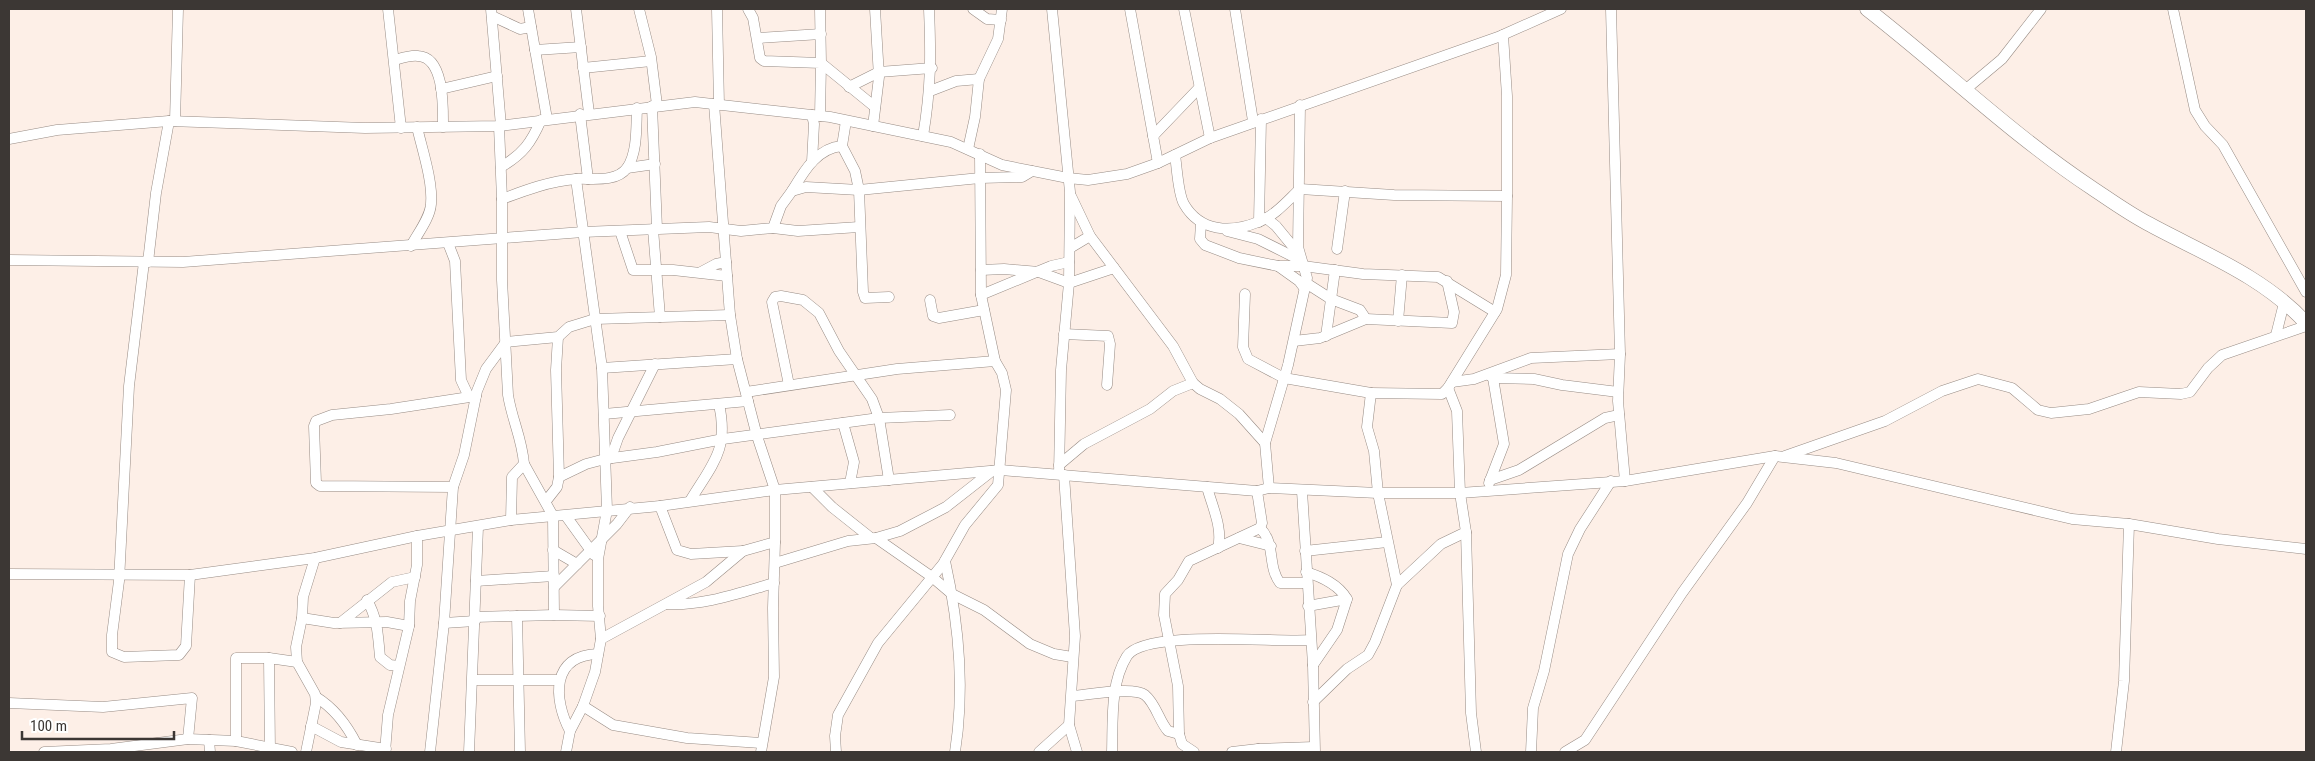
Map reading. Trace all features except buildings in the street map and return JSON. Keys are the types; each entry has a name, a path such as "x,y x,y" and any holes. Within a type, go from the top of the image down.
{"street":[{"path":"178,9 172,121 156,192 129,386 112,652 124,657 179,655 186,646 190,575"},
{"path":"388,9 401,128"},
{"path":"501,167 515,158 532,142 544,119 528,9"},
{"path":"576,9 583,68 588,179"},
{"path":"583,706 613,725 761,748 769,715 774,677 774,563 776,542 774,490 757,436 737,359 730,315 716,105 716,9"},
{"path":"748,9 758,38 760,58 764,61 821,63 875,108"},
{"path":"812,162 821,63 820,9"},
{"path":"873,126 879,72 876,9"},
{"path":"923,136 932,68 929,9"},
{"path":"973,9 987,19 1001,20"},
{"path":"968,149 976,117 979,80 998,39 1002,9"},
{"path":"1062,9 1052,12 1070,192 1069,283 1064,334 1060,471 1074,610 1075,636 1072,657 1072,696 1069,725 1076,752"},
{"path":"1130,9 1158,163"},
{"path":"1184,9 1210,138"},
{"path":"1235,9 1257,120 1263,220"},
{"path":"9,139 57,130 172,121 401,128 500,126 655,105 695,102 816,115 873,126 951,142 1002,165 1088,180 1127,174 1158,163 1210,138 1257,120 1503,35 1562,9"},
{"path":"1611,9 1620,354 1618,392 1625,481"},
{"path":"9,574 190,575 315,558 417,536 511,520 660,506 812,486 996,470 1060,471 1257,491 1268,488 1378,493 1460,494 1485,490 1625,481 1778,456 1885,421 1942,391 1978,379 2012,388 2038,410 2051,413 2089,409 2139,392 2181,394 2190,392 2208,368 2222,356 2276,335 2305,319 2266,288 2233,268 2144,222 2091,188 1965,90 1913,44 1867,9"},
{"path":"1965,90 2002,58 2041,9"},
{"path":"2173,9 2195,110 2205,126 2223,146 2306,292"},
{"path":"642,11 651,61 655,105 656,272 660,317"},
{"path":"492,12 520,29 530,27"},
{"path":"492,12 500,126 502,280 508,395 511,413 522,443 524,464 553,516 554,615"},
{"path":"758,38 820,34"},
{"path":"1245,294 1245,355 1284,378 1371,393 1442,394 1450,385 1494,312 1506,275 1508,96 1503,35"},
{"path":"535,50 581,47"},
{"path":"395,60 419,56 430,61 440,80 443,127"},
{"path":"583,68 651,61"},
{"path":"849,87 879,72 932,68"},
{"path":"441,90 497,76"},
{"path":"930,91 956,81 979,80"},
{"path":"1153,136 1199,88"},
{"path":"1300,105 1301,260"},
{"path":"627,168 634,146 637,108"},
{"path":"846,121 842,146 855,170 859,190 862,292 865,298 889,297"},
{"path":"411,246 425,221 431,204 428,175 417,127"},
{"path":"773,228 781,206 806,168 823,152 842,146"},
{"path":"836,752 836,721 878,643 945,561 965,525 998,485 996,470 1006,390 1002,373 995,361 981,294 980,154"},
{"path":"1175,155 1183,203 1201,223 1258,239 1301,260 1335,270 1438,277 1447,280 1494,312"},
{"path":"502,199 544,184 576,179 602,179 619,174 627,168 655,164"},
{"path":"792,191 806,187 859,190 980,178 1022,177 1032,171"},
{"path":"566,752 570,731 583,706 601,639 598,559 607,510 608,458 602,368 576,179"},
{"path":"1226,230 1263,220 1300,189 1394,195 1506,196"},
{"path":"1337,249 1345,191"},
{"path":"1070,192 1090,236 1174,346 1193,383 1200,389 1220,399 1239,414 1265,443"},
{"path":"1263,220 1276,226 1301,260 1307,273 1294,341 1265,443 1268,488"},
{"path":"1201,223 1200,239 1205,245 1239,258 1278,266 1306,286 1331,299 1360,310 1366,318"},
{"path":"9,260 183,262 583,232 723,228 741,231 773,228 798,231 859,228"},
{"path":"620,231 633,270 701,272 727,276"},
{"path":"1070,248 1090,236"},
{"path":"448,243 455,261 461,380 473,396"},
{"path":"1278,266 1301,260"},
{"path":"701,272 716,264 726,262"},
{"path":"981,294 1069,262"},
{"path":"981,270 1039,272 1069,283 1114,268"},
{"path":"1326,336 1335,270"},
{"path":"1398,321 1402,275"},
{"path":"1294,341 1326,336 1366,318 1452,323 1454,312 1447,280"},
{"path":"788,385 772,302 775,298 781,296 803,300 820,313 839,351 872,399 879,418 889,480"},
{"path":"930,300 933,316 939,318 984,310"},
{"path":"2276,335 2284,303"},
{"path":"430,752 444,623 448,531 453,487 464,455 473,396 486,369 506,342 558,337 569,327 595,319 730,315"},
{"path":"1064,334 1108,336 1110,344 1107,385"},
{"path":"546,501 557,487 559,477 556,370 558,337"},
{"path":"1450,385 1490,376 1538,356 1620,354"},
{"path":"602,368 737,359"},
{"path":"604,414 719,404 788,385 897,369 995,361"},
{"path":"608,458 655,364"},
{"path":"1490,376 1534,379 1562,385 1618,392"},
{"path":"1485,490 1504,444 1490,376"},
{"path":"1060,471 1084,444 1150,409 1173,391 1193,383"},
{"path":"1450,385 1456,411 1460,494 1466,532 1471,713 1476,752"},
{"path":"1371,393 1368,427 1374,451 1378,493 1397,585"},
{"path":"453,487 320,486 316,483 314,426 316,421 332,415 391,409 473,396"},
{"path":"690,501 719,453 723,439 719,404"},
{"path":"559,477 586,464 608,458 723,439 757,436 879,418 950,415"},
{"path":"1490,480 1519,470 1605,418 1619,415"},
{"path":"843,424 854,462 850,483"},
{"path":"1778,456 1836,463 2072,519 2129,524 2218,539 2306,549"},
{"path":"1565,752 1585,740 1682,592 1747,503 1778,456"},
{"path":"511,520 512,477 524,464"},
{"path":"774,563 848,541 874,538 900,530 946,507 996,470"},
{"path":"1531,752 1533,708 1544,670 1568,554 1580,529 1611,481"},
{"path":"812,486 832,507 932,577 952,594 984,610 1030,644 1054,654 1072,657"},
{"path":"1206,487 1218,526 1220,540 1218,548"},
{"path":"1232,752 1314,750 1313,665 1302,490"},
{"path":"1194,752 1182,744 1178,734 1178,686 1164,615 1164,594 1178,580 1189,561 1260,528 1262,522 1257,491"},
{"path":"660,506 677,550 691,554 743,551 776,542"},
{"path":"476,581 554,582 577,564 630,508"},
{"path":"566,516 589,551 598,559"},
{"path":"2116,752 2124,681 2129,524"},
{"path":"469,752 478,526"},
{"path":"1260,528 1271,546 1275,577 1280,583 1307,583"},
{"path":"1313,702 1346,670 1368,655 1397,585 1441,544 1466,532"},
{"path":"311,726 341,742 386,751 388,715 409,626 415,576 417,536"},
{"path":"1239,538 1271,546"},
{"path":"1305,551 1387,542"},
{"path":"553,550 577,564"},
{"path":"601,639 706,582 743,551"},
{"path":"709,553 726,566"},
{"path":"315,558 304,598 296,646 297,662 316,697 326,703 337,715 350,731 357,745"},
{"path":"945,561 958,629 960,703 955,752"},
{"path":"1306,572 1330,582 1343,592 1348,600"},
{"path":"340,623 392,582 415,576"},
{"path":"666,604 681,605 721,598 774,584"},
{"path":"367,600 380,639 380,657 390,665 399,666"},
{"path":"1308,606 1348,600"},
{"path":"1313,665 1337,630 1348,600"},
{"path":"444,623 517,616 600,616"},
{"path":"517,616 520,752"},
{"path":"302,618 340,623 387,622 409,626"},
{"path":"1112,752 1115,692 1119,672 1128,654 1140,647 1169,642 1216,638 1310,640"},
{"path":"570,731 563,719 558,680 564,669 577,658 598,654"},
{"path":"236,741 236,658 270,658 297,662"},
{"path":"270,658 270,750"},
{"path":"473,680 558,680"},
{"path":"1072,696 1115,692 1145,695 1163,726 1168,731 1178,734"},
{"path":"306,752 316,697"},
{"path":"9,703 103,707 192,698 188,739"},
{"path":"1039,752 1069,725"},
{"path":"44,752 166,748 188,739 236,741 270,750 292,752"},
{"path":"209,740 210,752"}]}
